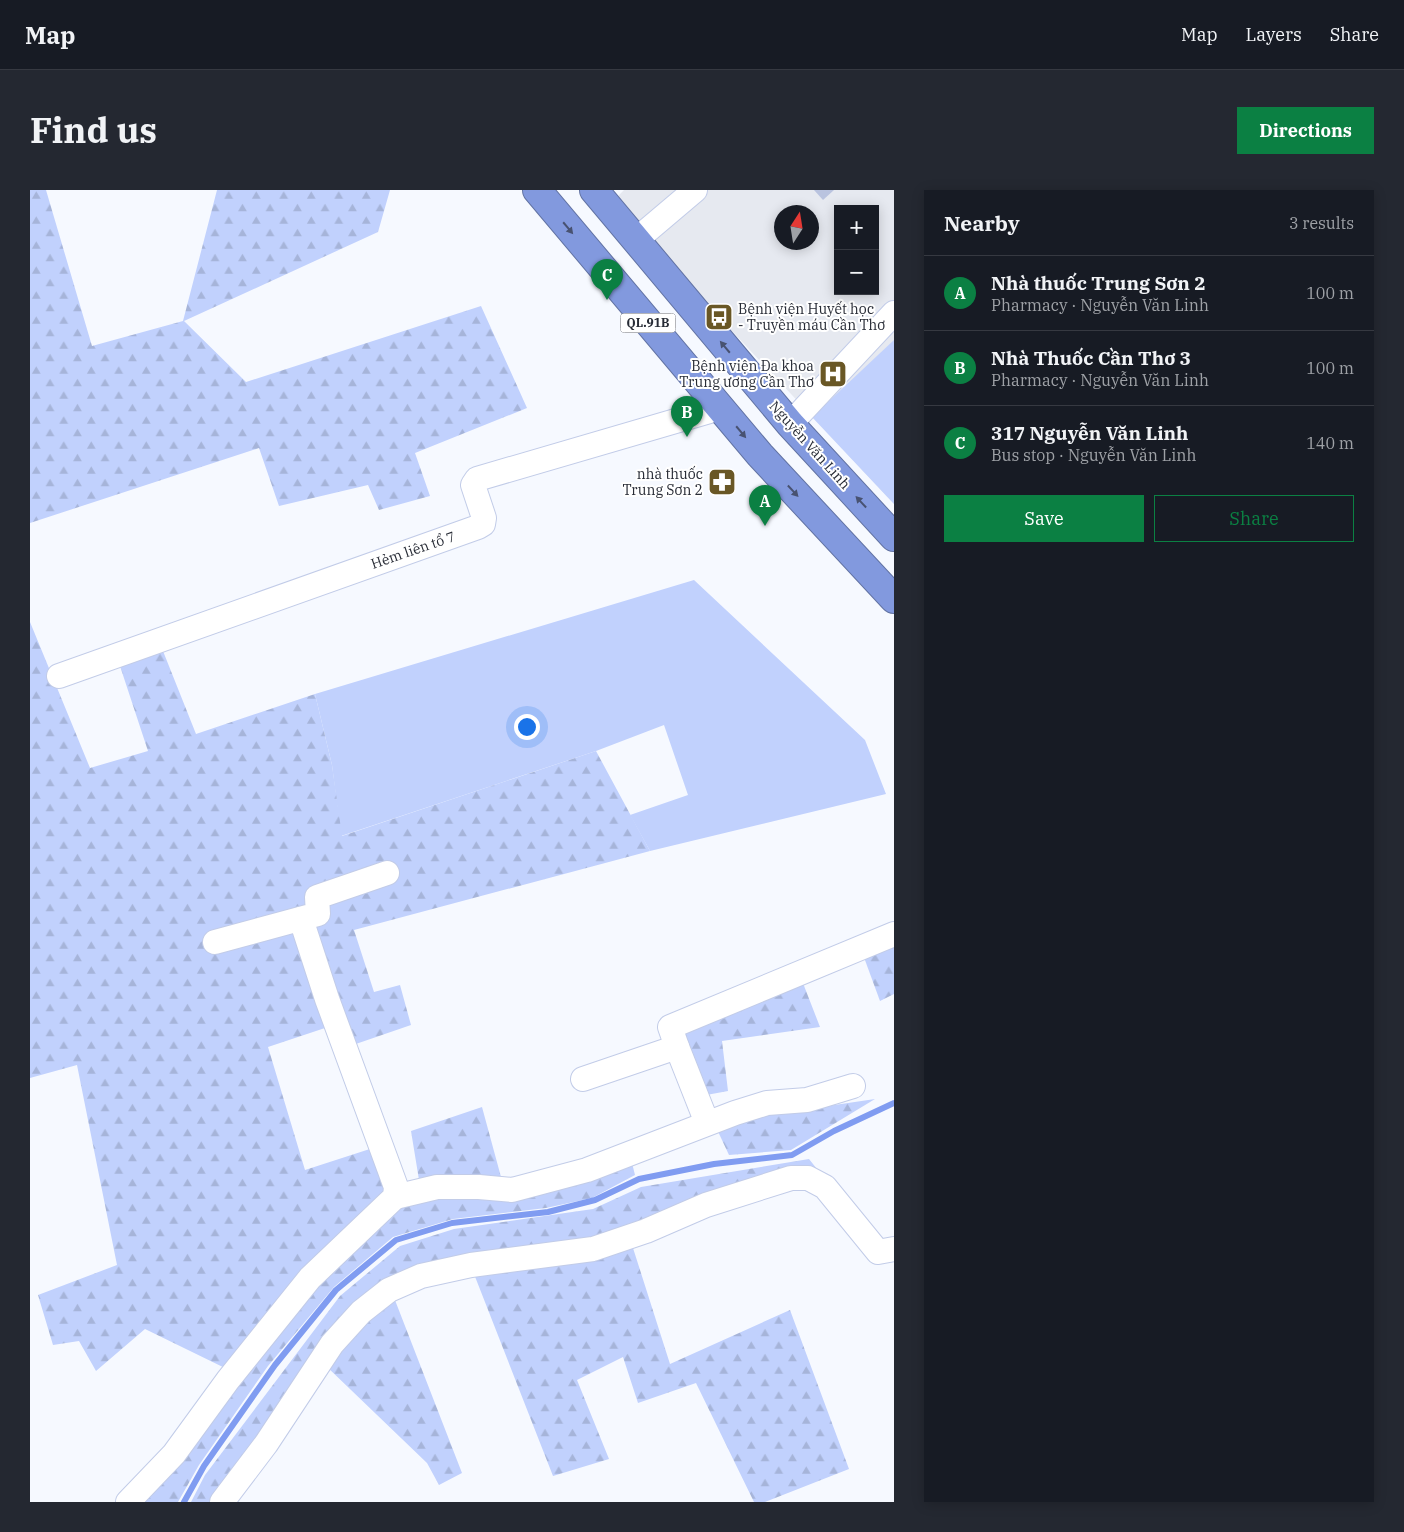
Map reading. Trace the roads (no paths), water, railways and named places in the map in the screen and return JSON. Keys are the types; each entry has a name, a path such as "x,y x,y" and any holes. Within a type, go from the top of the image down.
{"highway":[{"name":"QL.91B","path":"537,190 760,455 894,599"},
{"name":"Nguyễn Văn Linh","path":"594,190 790,424 894,538"},
{"path":"760,455 790,424"}],"lane":[{"path":"636,240 695,190"},
{"path":"790,424 894,313"},
{"name":"Hẻm liên tổ 7","path":"59,676 478,527 483,524 484,518 473,485 477,479 720,408"},
{"path":"215,942 318,914 317,896 387,873"},
{"path":"301,919 327,999 396,1187 395,1197"},
{"path":"707,1123 670,1027 894,934"},
{"path":"583,1079 677,1047"},
{"path":"128,1502 174,1454 228,1380 310,1278 395,1197 436,1187 512,1190 587,1170 707,1123 767,1103 807,1100 853,1086"},
{"path":"222,1502 266,1444 332,1344 361,1312 389,1290 421,1276 471,1265 593,1248 646,1231 706,1206 791,1178 808,1178 817,1181 825,1187 878,1252 884,1253 894,1249"}],"waterway":[{"path":"184,1502 204,1466 275,1365 336,1290 396,1240 452,1223 548,1212 595,1200 639,1179 714,1164 792,1155 834,1131 894,1103"}],"place":[{"name":"317 Nguyễn Văn Linh","path":"607,300"},
{"name":"Bệnh viện Huyết học - Truyền máu Cần Thơ","path":"719,317"},
{"name":"Bệnh viện Đa khoa Trung ương Cần Thơ","path":"833,374"},
{"name":"Nhà Thuốc Cần Thơ 3","path":"687,437"},
{"name":"nhà thuốc Trung Sơn 2","path":"722,482"},
{"name":"Nhà thuốc Trung Sơn 2","path":"765,526"}]}
